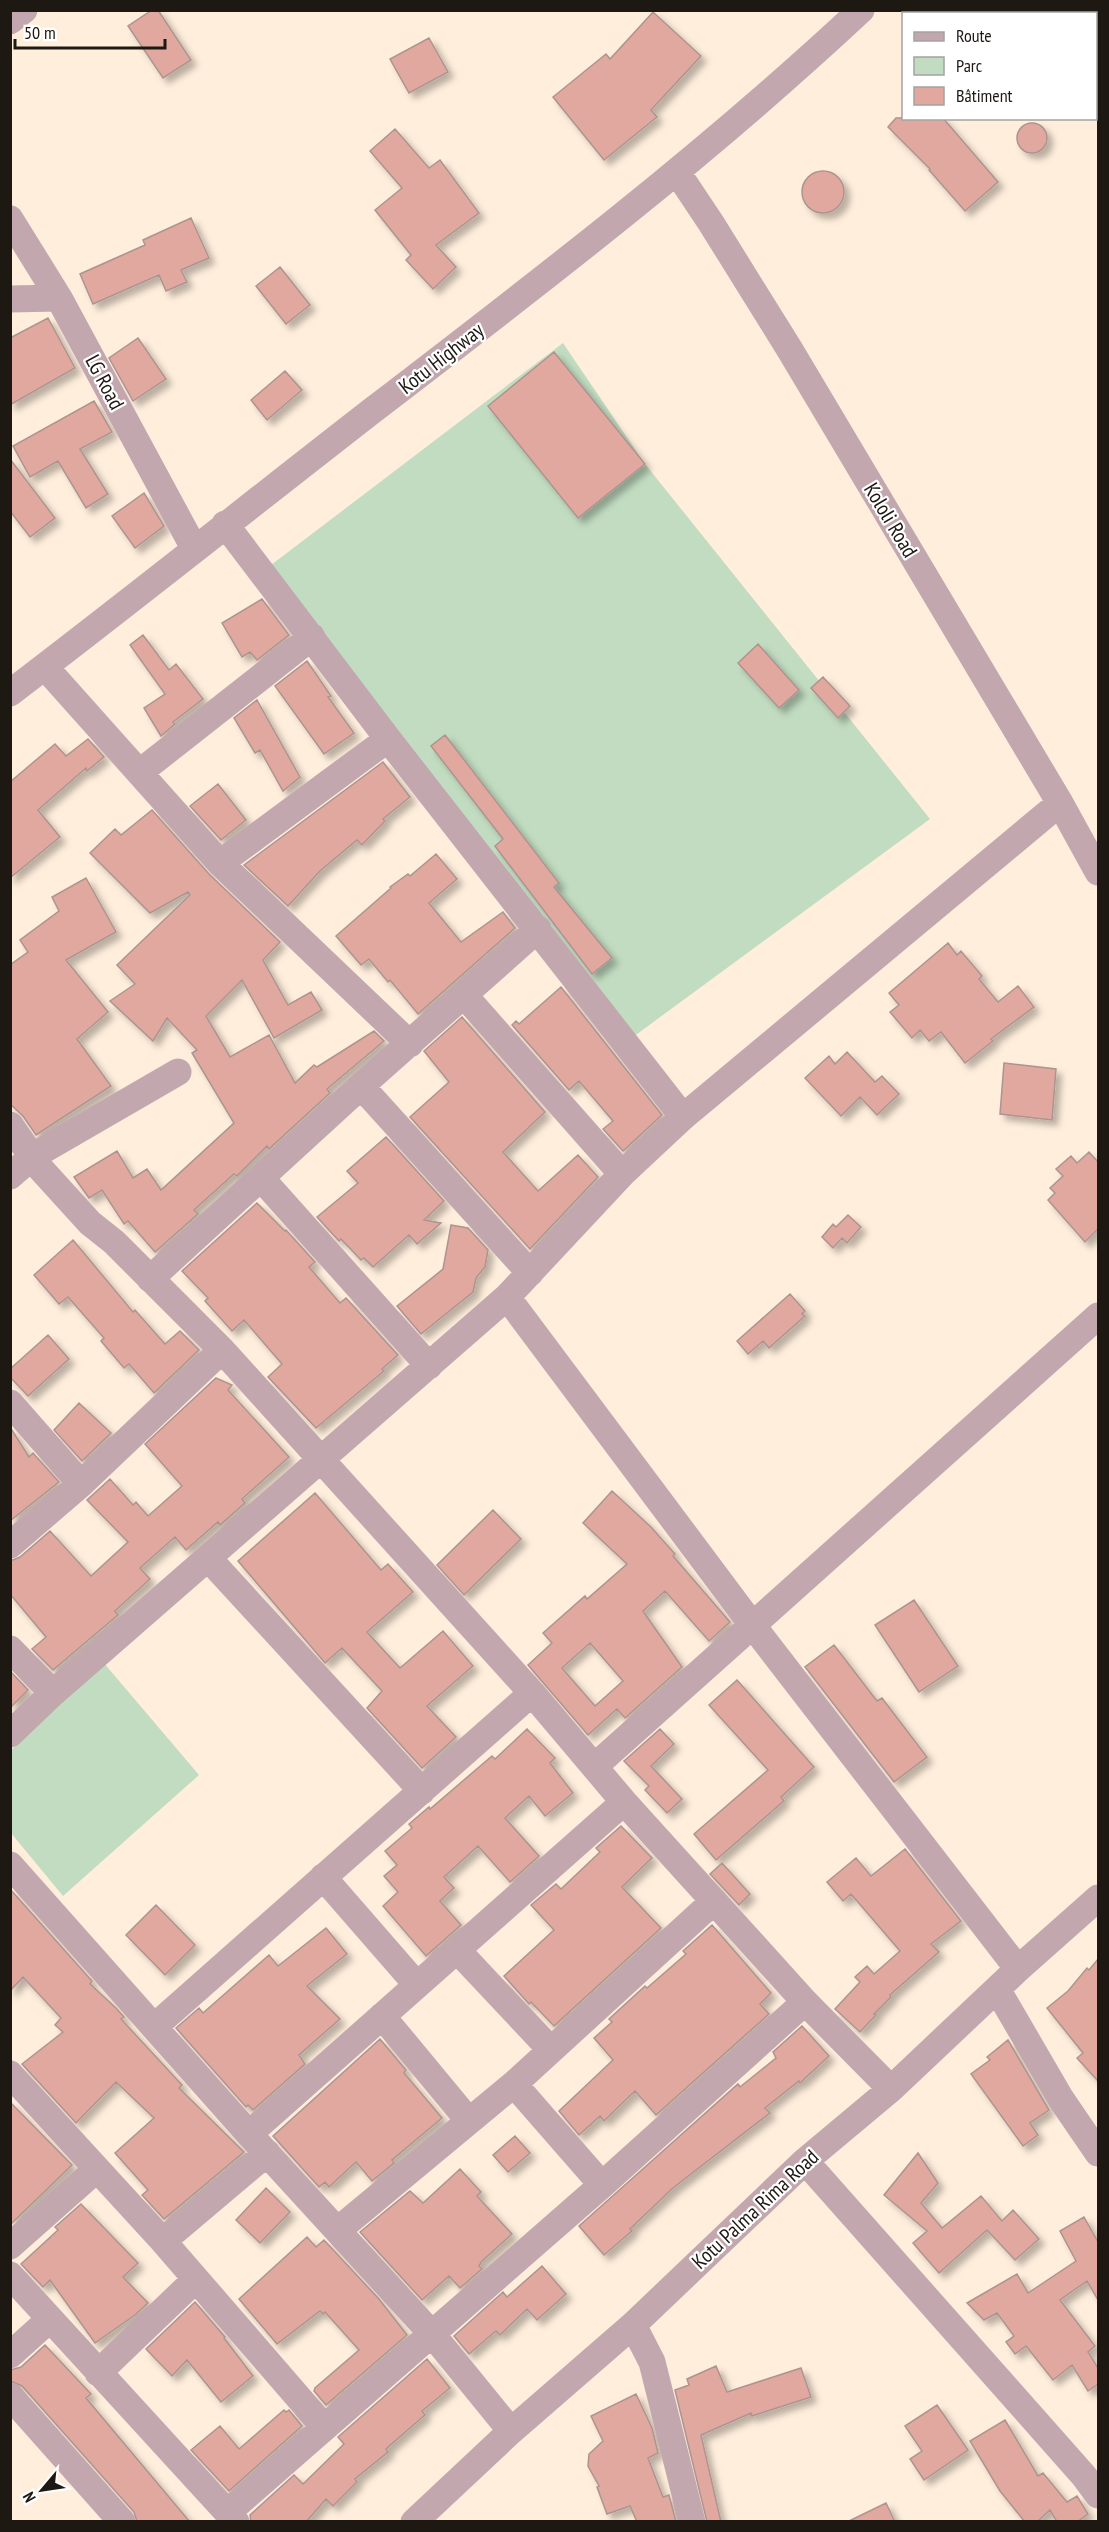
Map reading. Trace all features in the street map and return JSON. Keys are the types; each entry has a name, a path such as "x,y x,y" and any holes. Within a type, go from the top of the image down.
{"street":[{"path":"10,21 24,10"},
{"name":"Kotu Highway","path":"10,693 194,548 584,248 802,66 861,10"},
{"name":"Kololi Road","path":"677,172 784,340 1060,803 1098,872"},
{"name":"LG Road","path":"10,219 58,298 194,548"},
{"path":"10,299 58,298"},
{"path":"225,524 388,740 683,1118"},
{"path":"140,772 312,638"},
{"path":"45,667 220,863 410,1044"},
{"path":"220,863 388,740"},
{"path":"10,1734 53,1693 507,1297 622,1174 683,1118 1060,803"},
{"path":"150,1279 361,1086 538,930"},
{"path":"464,995 622,1174"},
{"path":"10,1176 33,1156 178,1072"},
{"path":"361,1086 530,1273"},
{"path":"10,1125 90,1223 114,1242 222,1350 322,1458 532,1693 624,1802 805,2002 891,2089"},
{"path":"261,1178 429,1366"},
{"path":"507,1297 753,1626 1018,1969"},
{"path":"595,1766 643,1720 753,1626 1098,1316"},
{"path":"10,1545 81,1484 222,1350"},
{"path":"10,1403 81,1484"},
{"path":"208,1558 422,1791"},
{"path":"10,1649 53,1693"},
{"path":"154,2027 532,1693"},
{"path":"163,2241 382,2016 624,1802"},
{"path":"10,1865 432,2334 512,2431"},
{"path":"323,1877 417,1985"},
{"name":"Kotu Palma Rima Road","path":"414,2522 512,2431 633,2325 805,2161 891,2089 1018,1969 1098,1898"},
{"path":"338,2230 514,2084 714,1901"},
{"path":"457,1950 552,2050"},
{"path":"997,1989 1061,2099 1098,2153"},
{"path":"10,2275 232,2517 324,2427 602,2185 805,2002"},
{"path":"382,2016 469,2121"},
{"path":"10,2073 163,2241 324,2427"},
{"path":"514,2084 602,2185"},
{"path":"805,2161 1076,2467 1098,2495"},
{"path":"10,2246 97,2169"},
{"path":"98,2373 195,2280"},
{"path":"10,2355 50,2319"},
{"path":"633,2325 652,2362 692,2522"},
{"path":"10,2396 122,2522"}],"green space":[{"path":"563,343 645,464 930,819 633,1037 271,565"},
{"path":"103,1662 199,1775 63,1896 11,1833 11,1750"}],"building":[{"path":"152,10 158,10 191,60 163,78 128,26"},
{"path":"653,12 701,56 651,110 657,117 604,160 553,97 606,54 610,59"},
{"path":"429,38 448,72 409,93 390,59"},
{"path":"896,118 945,120 998,182 965,211 930,169 888,127"},
{"path":"1032,123 1043,127 1047,138 1043,149 1032,153 1021,149 1017,138 1021,127"},
{"path":"395,129 429,168 440,160 479,213 436,245 456,267 433,289 406,260 411,255 375,210 402,188 370,151"},
{"path":"823,171 838,177 844,192 838,207 823,213 808,207 802,192 808,177"},
{"path":"191,218 209,258 181,270 187,282 166,291 159,275 93,304 80,274 145,245 143,240"},
{"path":"280,267 310,305 286,324 256,286"},
{"path":"48,318 75,368 10,405 10,338"},
{"path":"138,338 166,379 133,401 109,358"},
{"path":"554,352 645,464 578,518 488,406"},
{"path":"285,371 302,390 267,420 251,400"},
{"path":"94,401 112,432 80,449 108,494 86,508 58,461 30,477 13,446"},
{"path":"10,459 55,518 30,537 10,511"},
{"path":"144,493 164,526 135,548 112,516"},
{"path":"262,599 289,635 257,660 250,652 242,657 222,623"},
{"path":"143,635 169,670 176,664 203,699 173,722 175,724 161,736 144,708 165,694 130,645"},
{"path":"758,644 799,690 779,708 738,663"},
{"path":"307,661 331,696 328,697 354,733 324,754 275,686"},
{"path":"823,677 850,706 838,718 811,688"},
{"path":"257,700 300,777 283,791 260,750 255,753 234,718"},
{"path":"445,735 559,883 554,887 612,958 592,974 495,846 503,839 431,746"},
{"path":"88,739 104,757 87,771 86,768 38,810 60,837 10,878 10,782 55,744 66,756"},
{"path":"383,762 410,797 383,819 385,821 362,845 357,840 320,871 288,906 244,865"},
{"path":"218,784 246,820 221,840 190,806"},
{"path":"152,810 209,874 280,942 263,960 288,1005 311,992 322,1010 274,1038 242,980 206,1016 230,1057 269,1035 295,1083 314,1065 317,1067 374,1031 384,1041 327,1089 330,1093 269,1149 267,1146 237,1176 234,1174 194,1210 198,1214 155,1252 128,1221 124,1224 102,1190 89,1198 74,1177 117,1151 133,1178 147,1169 161,1190 234,1123 192,1053 197,1050 167,1018 153,1041 110,1001 135,984 117,965 190,895 188,892 150,913 90,853 115,829 121,835"},
{"path":"436,854 457,879 429,903 461,942 503,912 515,928 418,1014 369,959 361,965 336,936 390,887 408,874 410,876"},
{"path":"86,878 116,932 66,960 108,1012 77,1039 111,1086 36,1135 23,1116 10,1104 10,965 28,952 20,940 59,911 52,897"},
{"path":"948,943 957,955 961,951 982,976 979,979 998,1002 1018,986 1034,1007 991,1039 993,1041 965,1063 941,1032 929,1041 920,1030 912,1038 890,1012 899,1005 889,993"},
{"path":"561,987 662,1115 623,1151 603,1129 613,1121 579,1081 569,1090 512,1025 516,1021 519,1024"},
{"path":"462,1017 545,1112 503,1152 538,1191 578,1155 598,1177 530,1249 410,1117 449,1082 424,1051"},
{"path":"847,1052 875,1082 882,1076 899,1094 877,1115 860,1097 841,1116 805,1078 829,1056 835,1064"},
{"path":"1004,1063 1056,1069 1052,1120 1000,1114"},
{"path":"386,1137 444,1201 424,1220 441,1223 417,1244 409,1235 373,1267 364,1258 361,1260 341,1239 339,1241 317,1217 358,1183 347,1171"},
{"path":"1089,1152 1098,1162 1098,1229 1085,1242 1048,1200 1055,1193 1050,1188 1063,1176 1056,1169 1071,1156 1077,1163"},
{"path":"257,1203 315,1262 309,1267 340,1303 346,1298 398,1355 382,1369 384,1371 316,1428 268,1377 282,1364 244,1320 232,1331 205,1301 208,1298 182,1271"},
{"path":"848,1215 861,1227 847,1243 842,1238 833,1248 822,1237 833,1224 836,1227"},
{"path":"451,1225 468,1228 488,1250 485,1267 476,1278 473,1292 421,1334 397,1306 443,1269"},
{"path":"73,1240 133,1312 135,1310 165,1344 180,1331 199,1350 154,1393 129,1364 124,1368 101,1341 104,1338 68,1297 59,1304 34,1275"},
{"path":"790,1294 805,1311 802,1314 805,1316 769,1348 763,1341 748,1354 737,1341"},
{"path":"48,1335 69,1359 28,1396 10,1377 10,1369"},
{"path":"216,1378 232,1385 228,1390 289,1457 242,1499 245,1503 220,1525 218,1522 186,1550 175,1537 140,1568 150,1579 115,1611 118,1615 53,1670 32,1649 46,1637 10,1594 10,1561 20,1557 50,1531 91,1576 128,1542 87,1500 110,1479 133,1505 136,1502 148,1516 182,1486 145,1444"},
{"path":"79,1403 111,1433 82,1461 54,1430"},
{"path":"10,1427 29,1457 33,1453 59,1482 10,1521"},
{"path":"612,1491 651,1527 730,1622 709,1641 665,1591 643,1611 682,1667 625,1718 617,1709 588,1735 528,1665 552,1643 543,1633 585,1596 587,1599 627,1564 583,1523","holes":["590,1643 623,1681 595,1706 562,1668"]},
{"path":"315,1493 381,1570 388,1564 413,1592 367,1632 400,1668 443,1631 473,1666 427,1706 456,1737 422,1768 367,1708 382,1691 342,1648 325,1663 238,1561"},
{"path":"493,1510 521,1539 464,1595 437,1565"},
{"path":"914,1600 958,1666 919,1692 875,1625"},
{"path":"834,1645 877,1701 882,1698 927,1757 894,1782 805,1667"},
{"path":"12,1673 28,1690 10,1708 10,1675"},
{"path":"737,1680 814,1767 781,1797 784,1801 716,1860 694,1834 768,1770 709,1705"},
{"path":"527,1729 555,1758 550,1763 573,1793 545,1816 529,1796 505,1818 539,1856 510,1882 478,1846 444,1877 454,1888 440,1901 461,1925 426,1956 383,1906 398,1892 384,1876 397,1865 385,1851 412,1828 409,1824 492,1756 495,1759"},
{"path":"660,1729 674,1744 651,1766 682,1799 667,1813 645,1790 649,1786 624,1761"},
{"path":"621,1826 652,1858 622,1887 661,1928 554,2026 531,2002 529,2004 504,1976 554,1930 531,1905 556,1884 561,1889 600,1852 596,1848"},
{"path":"905,1849 961,1921 931,1944 939,1952 890,1995 891,1997 860,2032 835,2009 860,1982 855,1977 867,1966 874,1974 900,1951 851,1894 843,1901 827,1882 856,1858 871,1876"},
{"path":"722,1863 750,1894 739,1905 710,1874"},
{"path":"10,1889 92,1981 90,1984 116,2008 124,2017 121,2019 182,2085 179,2088 244,2152 164,2219 142,2195 148,2190 115,2153 154,2118 116,2082 76,2123 22,2064 63,2032 55,2025 61,2018 23,1977 10,1991"},
{"path":"156,1905 195,1945 165,1975 126,1935"},
{"path":"712,1925 771,1993 760,2004 769,2014 656,2115 635,2091 604,2121 600,2116 579,2135 559,2111 613,2060 594,2038 612,2022 609,2019 645,1986 647,1988 686,1954 683,1951"},
{"path":"326,1928 347,1954 307,1986 340,2019 299,2055 305,2064 253,2110 248,2105 246,2107 176,2028 199,2008 203,2013 269,1955 278,1966"},
{"path":"1098,1959 1098,2081 1077,2058 1083,2053 1047,2008 1068,1991 1087,1968 1089,1970"},
{"path":"802,2026 829,2056 800,2083 799,2081 765,2108 770,2113 673,2188 630,2229 632,2231 604,2255 579,2226 738,2084 740,2087 776,2058 773,2052"},
{"path":"380,2039 406,2070 404,2073 442,2118 392,2160 394,2163 372,2181 356,2162 329,2187 325,2182 319,2187 273,2136"},
{"path":"1008,2040 1049,2110 1030,2123 1038,2135 1023,2146 971,2074 990,2060 987,2057"},
{"path":"10,2102 72,2165 10,2225"},
{"path":"515,2136 530,2153 508,2172 493,2155"},
{"path":"918,2153 938,2183 921,2203 942,2228 981,2196 1002,2221 1013,2210 1039,2239 1015,2260 987,2230 939,2273 913,2243 927,2231 884,2195"},
{"path":"460,2169 481,2192 477,2196 512,2234 482,2261 479,2266 482,2269 460,2288 449,2276 422,2300 360,2232 410,2191 423,2203"},
{"path":"266,2188 290,2212 260,2243 236,2220"},
{"path":"81,2204 138,2263 123,2277 148,2303 95,2343 50,2280 43,2287 21,2264 58,2230 55,2227"},
{"path":"1084,2217 1098,2242 1098,2300 1087,2281 1060,2300 1095,2346 1088,2352 1098,2368 1098,2384 1088,2391 1072,2365 1053,2380 1026,2346 1015,2354 1006,2342 1014,2336 997,2313 984,2320 967,2303 1017,2274 1028,2293 1076,2261 1060,2231"},
{"path":"307,2237 316,2247 324,2240 379,2299 407,2335 326,2405 314,2391 315,2388 359,2350 325,2312 323,2314 320,2311 277,2344 239,2299"},
{"path":"542,2266 566,2294 537,2320 527,2309 500,2335 496,2331 469,2354 454,2336 503,2292 507,2297"},
{"path":"195,2302 225,2337 253,2376 221,2402 187,2360 172,2376 146,2349"},
{"path":"45,2345 91,2394 86,2398 190,2522 137,2522 134,2512 22,2386 10,2381 10,2370 21,2367"},
{"path":"427,2359 450,2388 422,2411 425,2415 386,2449 388,2452 355,2479 357,2482 333,2506 326,2499 306,2522 251,2522 250,2515 294,2475 303,2484 344,2444 338,2437"},
{"path":"716,2366 727,2392 801,2368 811,2397 752,2416 751,2413 701,2435 721,2522 707,2522 675,2390 689,2385 687,2379"},
{"path":"636,2394 652,2428 658,2453 648,2458 663,2497 669,2495 676,2522 637,2522 630,2506 607,2514 597,2487 599,2486 588,2466 589,2454 603,2441 591,2416"},
{"path":"937,2405 968,2450 924,2480 910,2459 922,2451 905,2426"},
{"path":"284,2410 286,2412 289,2410 302,2426 229,2491 191,2450 220,2426 239,2449"},
{"path":"1005,2420 1038,2476 1043,2473 1067,2502 1077,2496 1088,2514 1077,2522 1057,2522 1050,2510 1037,2522 1025,2522 1000,2491 970,2441"},
{"path":"886,2503 895,2522 847,2522"}]}
